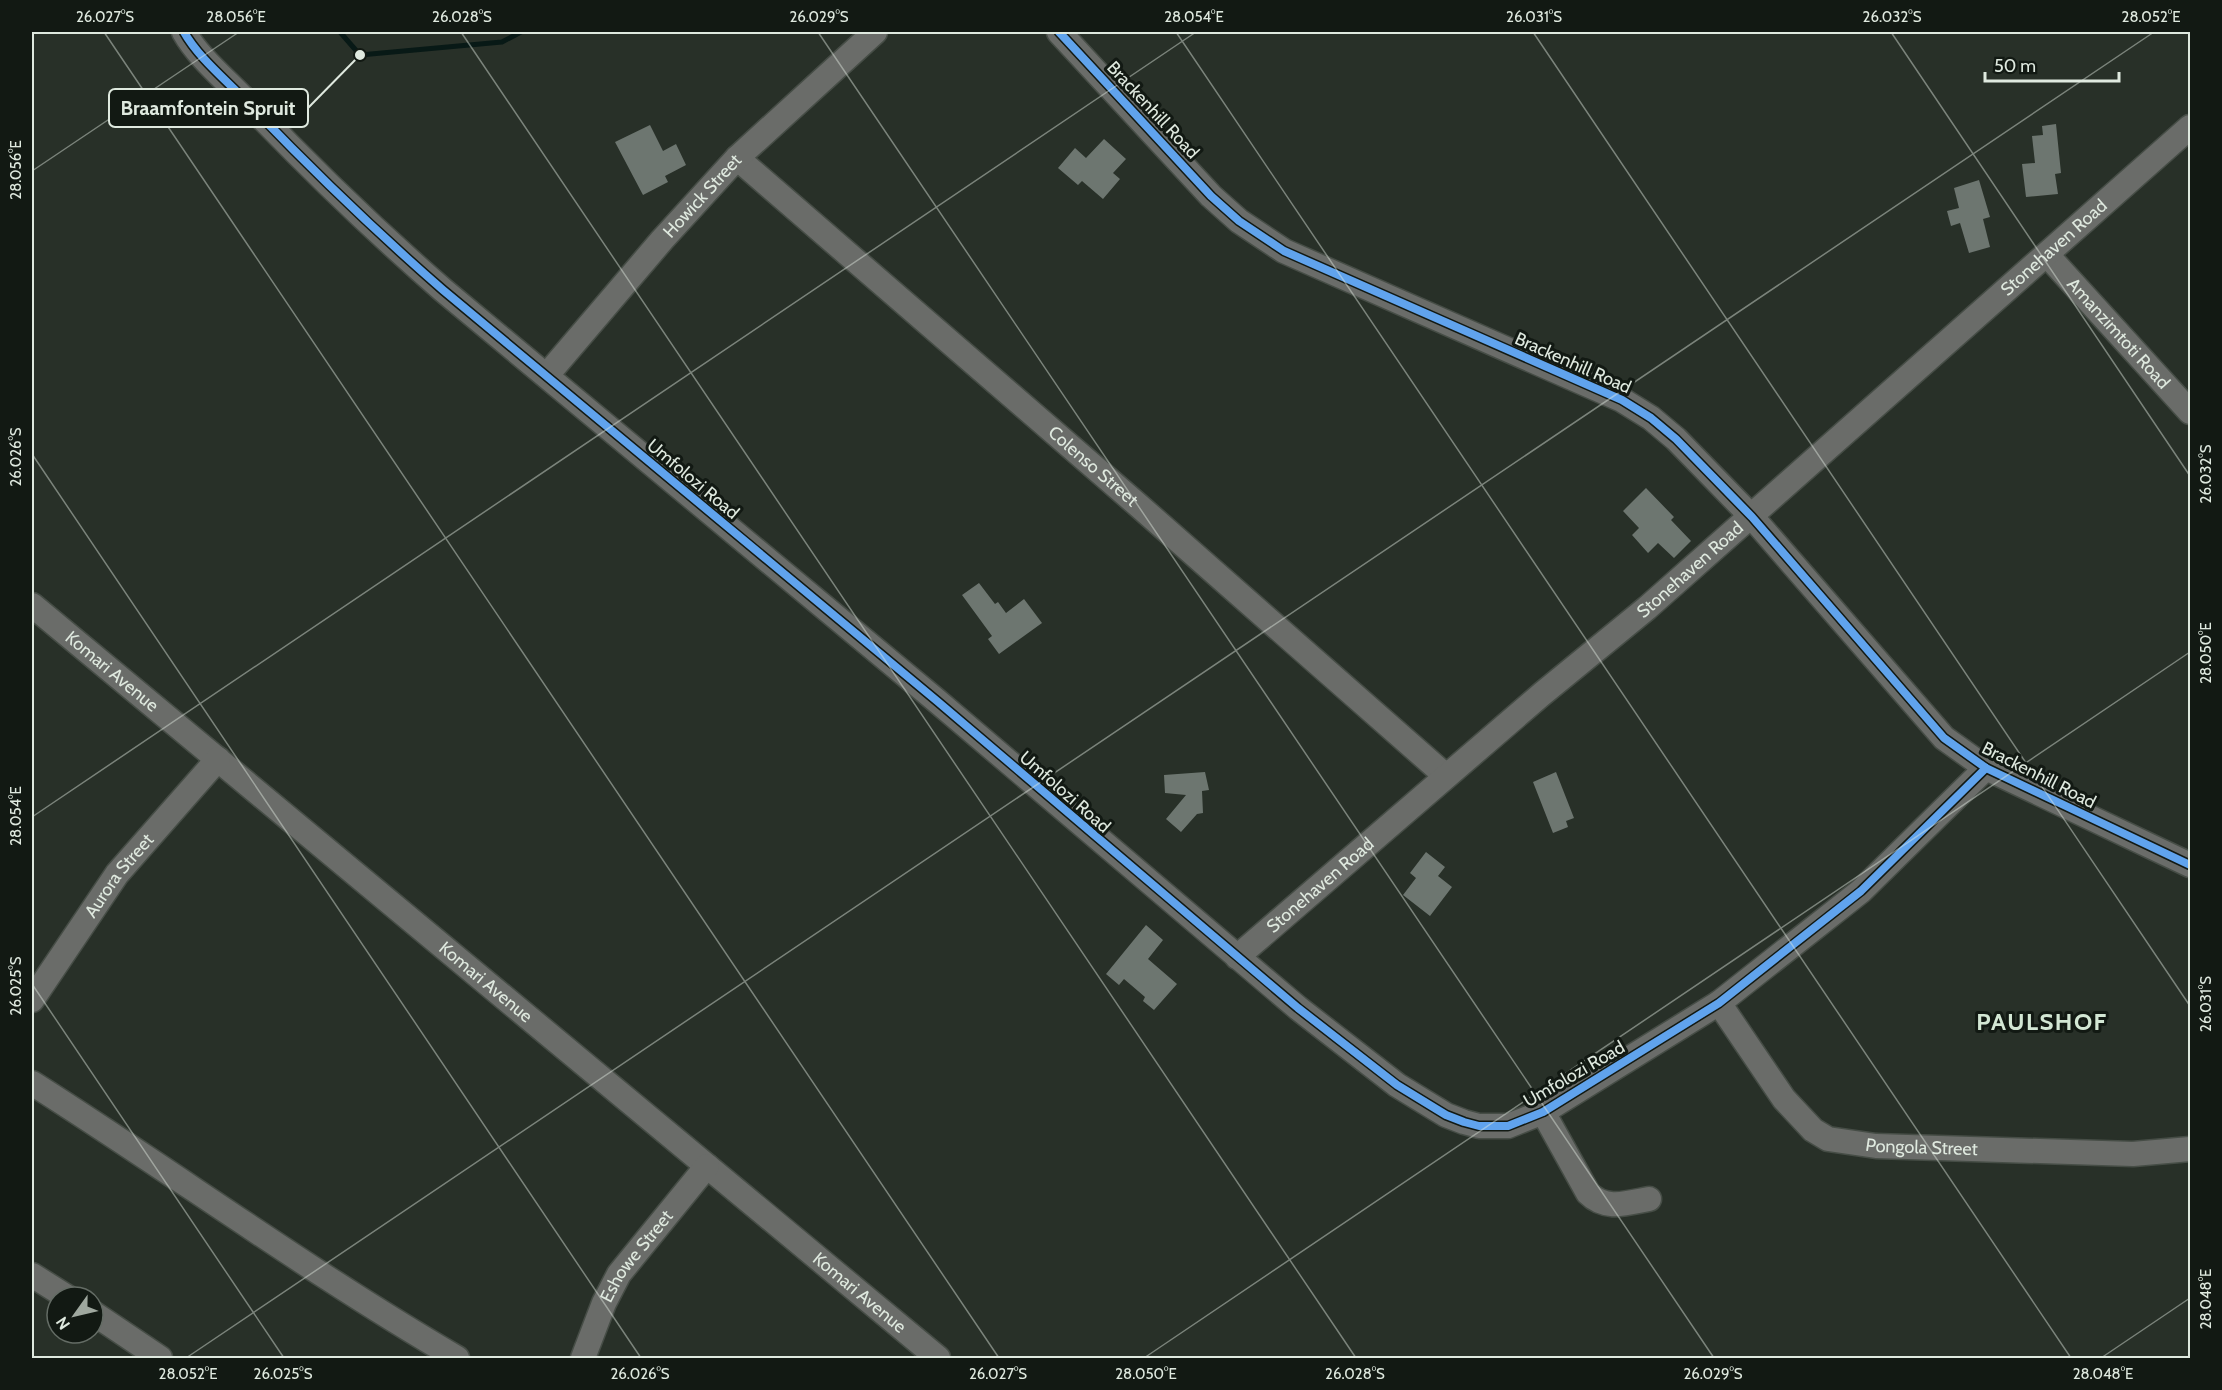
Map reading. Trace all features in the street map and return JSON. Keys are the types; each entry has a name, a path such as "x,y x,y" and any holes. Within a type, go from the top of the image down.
{"street":[{"name":"Umfolozi Road","path":"184,32 256,112 384,238 937,701 1237,957 1397,1085 1446,1115 1464,1122 1508,1126 1543,1112 1719,1003 1861,891 1986,768"},
{"name":"Howick Street","path":"546,375 737,158 875,32"},
{"name":"Brackenhill Road","path":"1059,32 1211,196 1261,238 1332,274 1622,400 1651,418 1676,439 1752,517 1944,738 1986,768 2190,865"},
{"name":"Stonehaven Road","path":"1237,957 1752,517 2190,127"},
{"name":"Colenso Street","path":"737,158 1104,475 1446,777"},
{"name":"Amanzimtoti Road","path":"2047,255 2189,409"},
{"name":"Komari Avenue","path":"32,605 938,1359"},
{"name":"Aurora Street","path":"32,1000 117,873 218,759"},
{"name":"Pongola Street","path":"1719,1003 1784,1099 1813,1130 1828,1139 1876,1146 2121,1154 2190,1149"},
{"path":"32,1083 185,1181 375,1308 457,1359"},
{"path":"1543,1112 1588,1193 1595,1200 1613,1205 1649,1199"},
{"name":"Eshowe Street","path":"583,1359 604,1303 619,1274 707,1166"},
{"path":"32,1275 48,1285"},
{"path":"105,1321 160,1359"}],"building":[{"path":"2056,124 2061,173 2055,174 2058,194 2026,197 2022,164 2035,163 2032,136 2043,135 2042,126"},
{"path":"650,125 663,151 676,144 686,165 665,176 668,182 643,195 615,142"},
{"path":"1104,139 1126,159 1113,173 1120,179 1103,199 1082,181 1078,185 1058,168 1075,148 1086,158"},
{"path":"1979,180 1990,217 1983,219 1990,247 1969,253 1960,223 1951,226 1947,211 1959,208 1954,188"},
{"path":"1646,488 1674,517 1671,520 1691,541 1674,558 1658,543 1648,553 1632,535 1639,528 1623,511"},
{"path":"979,583 995,604 998,602 1006,613 1024,599 1042,623 999,654 988,639 992,636 962,595"},
{"path":"1205,772 1209,790 1202,791 1203,813 1197,814 1181,832 1166,819 1186,795 1165,793 1164,775"},
{"path":"1556,772 1574,818 1566,821 1568,827 1553,833 1533,782"},
{"path":"1426,852 1445,867 1438,876 1452,887 1430,916 1403,895 1416,878 1410,873"},
{"path":"1146,925 1163,940 1148,959 1177,984 1154,1010 1143,1001 1145,997 1124,979 1119,985 1106,974"}],"waterway":[{"path":"340,32 360,55 502,42 521,32"}],"cycle path":[{"path":"184,32 204,59 293,149 443,290 937,701 1298,1008 1397,1085 1446,1115 1479,1126 1508,1126 1543,1112 1719,1003 1861,891 1986,768"},
{"path":"1059,32 1211,196 1239,221 1284,251 1622,400 1651,418 1676,439 1752,517 1944,738 1986,768 2190,865"}],"place":[{"name":"Braamfontein Spruit","path":"360,55"}],"district":[{"name":"PAULSHOF","path":"2042,1021"}]}
